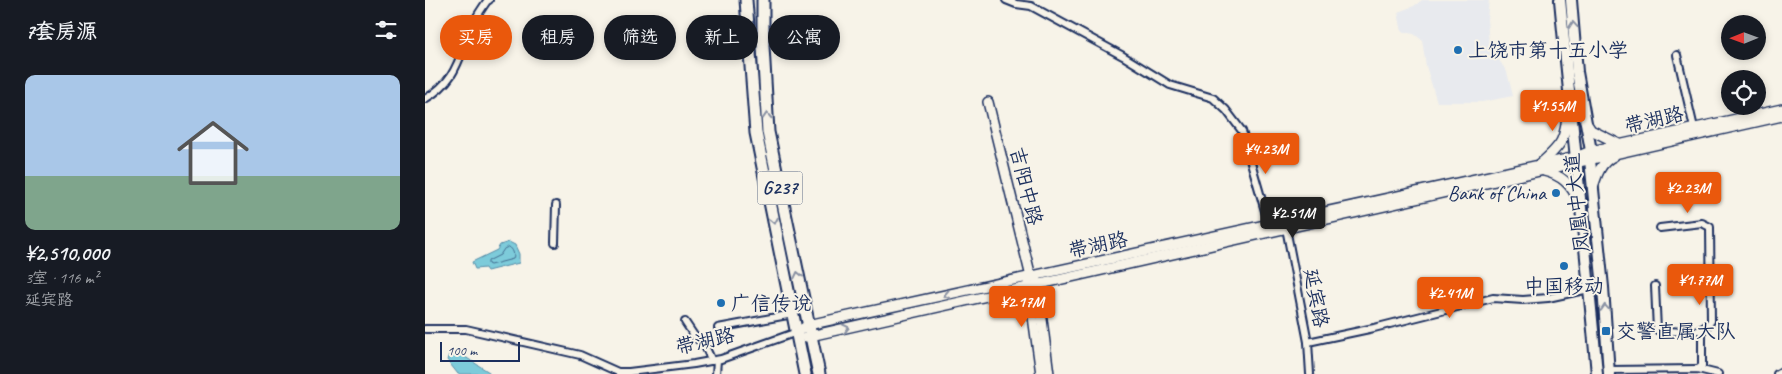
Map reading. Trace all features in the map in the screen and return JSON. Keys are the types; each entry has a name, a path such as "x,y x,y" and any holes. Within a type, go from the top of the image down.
{"highway":[{"name":"G237","path":"746,0 756,133 805,374"},
{"name":"G237","path":"763,0 763,46 768,132 819,374"}],"main road":[{"name":"凤凰中大道","path":"1560,0 1597,374"},
{"name":"凤凰中大道","path":"1571,0 1577,72 1590,155 1609,372"},
{"name":"吉阳中路","path":"988,102 1032,280 1049,374"},
{"path":"1569,102 1566,131 1560,145 1541,168 1566,181 1574,189 1581,209"},
{"name":"带湖路","path":"1621,148 1694,128 1782,109"},
{"name":"带湖路","path":"1032,280 1286,228 1576,160 1590,155 1782,116"},
{"path":"1584,120 1591,130 1621,148 1599,170 1593,188"},
{"name":"带湖路","path":"797,335 1269,225 1541,168"},
{"name":"吉阳中路","path":"1032,280 1041,374"}],"street":[{"path":"425,99 437,92 449,80 463,52 471,27 489,0"},
{"path":"1006,0 1016,4 1031,6 1123,56 1170,85 1213,98 1226,110 1242,131 1269,225"},
{"path":"1677,55 1694,128"},
{"path":"555,243 556,205"},
{"path":"1655,286 1657,330 1703,330 1707,327 1711,320 1710,227 1702,223 1659,228"},
{"name":"延宾路","path":"1286,228 1308,342 1310,374"},
{"path":"1308,342 1375,328 1493,298 1523,300 1548,298 1589,289"},
{"path":"718,328 793,314"},
{"path":"685,322 695,337 704,344 714,360 716,374"},
{"name":"带湖路","path":"425,329 466,329 580,355 618,372 714,360 797,335"},
{"path":"1698,369 1703,366 1704,361 1703,330"},
{"path":"1609,372 1698,369 1718,374"},
{"path":"1777,374 1782,371"}],"shaded area":[{"name":"上饶市第十五小学","path":"1422,0 1489,0 1487,19 1489,45 1507,72 1513,96 1482,102 1437,102 1426,66 1422,40 1414,34 1402,32 1398,12 1414,6"}],"water":[{"path":"509,242 515,245 519,254 519,263 487,271 485,268 475,269 472,262 497,250 500,245"},
{"path":"454,350 489,372 488,374 458,374 447,360 450,352"}],"place":[{"name":"上饶市第十五小学","path":"1458,50"},
{"name":"Bank of China","path":"1556,193"},
{"name":"中国移动","path":"1564,266"},
{"name":"广信传说","path":"721,303"},
{"name":"交警直属大队","path":"1606,331"}]}
